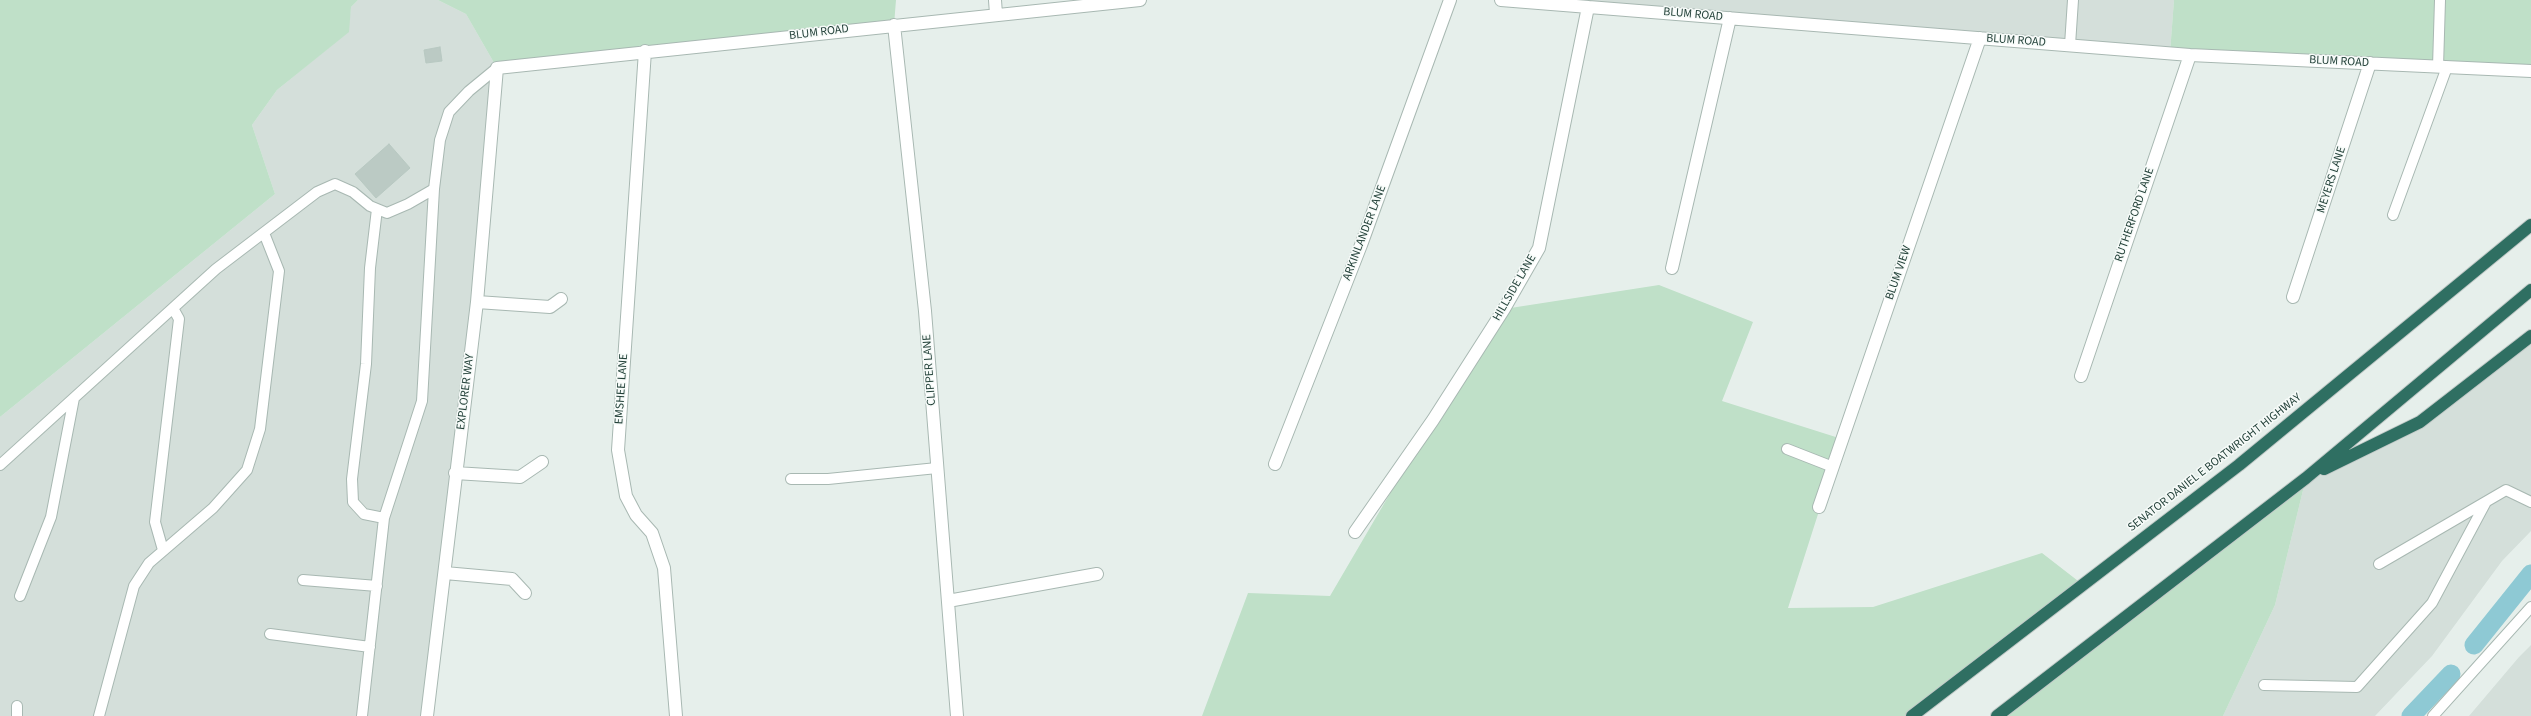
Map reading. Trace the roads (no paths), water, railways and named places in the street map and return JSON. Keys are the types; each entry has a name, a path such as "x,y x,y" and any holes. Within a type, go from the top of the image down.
{"highway":[{"name":"SENATOR DANIEL E BOATWRIGHT HIGHWAY","path":"1912,716 2239,465 2531,225"},
{"path":"1997,716 2306,478 2531,290"},
{"path":"2306,478 2420,422 2531,336"}],"street":[{"path":"995,0 996,14"},
{"name":"BLUM ROAD","path":"498,68 894,24 1140,0"},
{"name":"ARKINLANDER LANE","path":"1275,464 1361,245 1450,0"},
{"name":"BLUM ROAD","path":"1501,0 2190,55 2531,71"},
{"name":"HILLSIDE LANE","path":"1355,532 1433,420 1504,309 1539,248 1588,7"},
{"path":"1672,268 1730,18"},
{"name":"CLIPPER LANE","path":"894,24 925,311 957,716"},
{"name":"BLUM VIEW","path":"1819,507 1980,38"},
{"name":"EMSHEE LANE","path":"645,51 618,450 626,496 636,515 652,533 664,568 676,716"},
{"name":"RUTHERFORD LANE","path":"2081,376 2190,55"},
{"name":"MEYERS LANE","path":"2293,297 2370,64"},
{"name":"EXPLORER WAY","path":"427,716 445,572 455,473 477,302 498,68"},
{"path":"477,302 550,307 561,299"},
{"path":"455,473 520,477 542,462"},
{"path":"445,572 512,579 525,594"},
{"path":"948,601 1097,574"}],"lane":[{"path":"2070,45 2073,0"},
{"path":"2393,215 2442,67 2440,0"},
{"path":"362,716 384,518 422,400 434,189 440,140 449,112 469,91 498,68"},
{"path":"0,465 174,310 216,269 317,192 335,184 354,192 370,206 387,213 408,204 434,189"},
{"path":"377,209 370,268 366,364 352,479 353,502 364,514 384,518"},
{"path":"99,716 134,586 149,563 213,508 247,470 260,429 279,271 264,233"},
{"path":"163,550 155,522 178,320 174,310"},
{"path":"20,596 51,517 74,398"},
{"path":"1787,449 1833,467"},
{"path":"791,479 828,479 937,468"},
{"path":"2379,564 2506,490 2531,502"},
{"path":"2264,685 2357,687 2432,603 2486,502"},
{"path":"303,580 377,586"},
{"path":"2434,716 2531,607"},
{"path":"270,634 370,647"}],"waterway":[{"path":"2474,645 2531,574"},
{"path":"2411,716 2451,674"}]}
